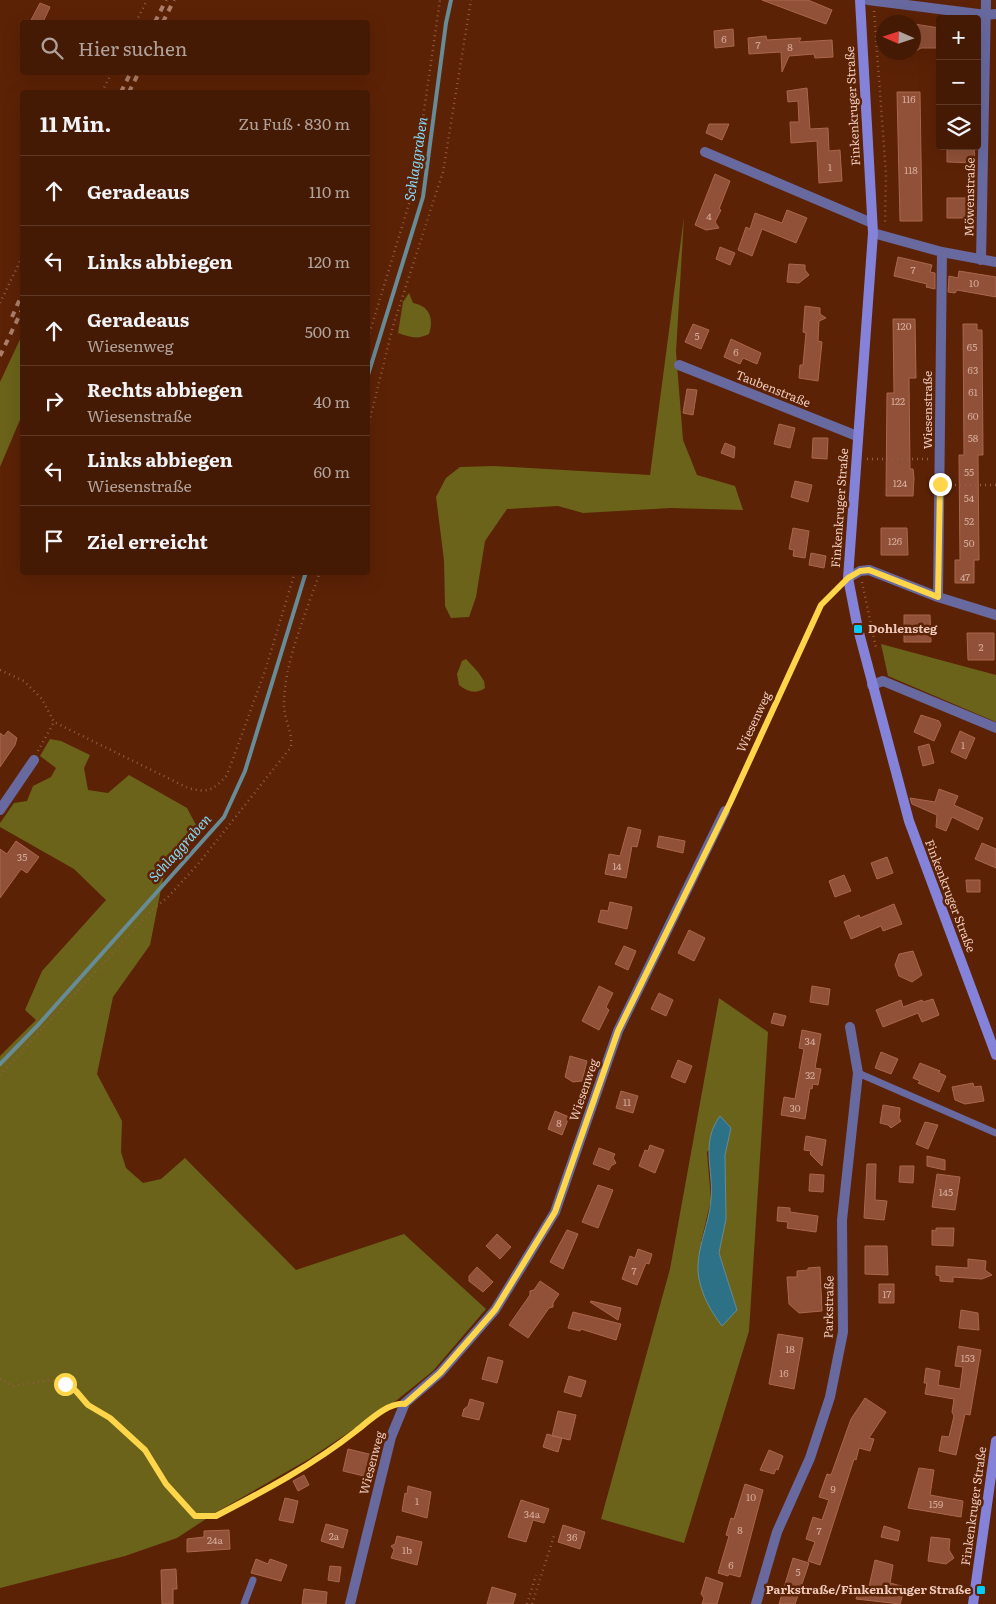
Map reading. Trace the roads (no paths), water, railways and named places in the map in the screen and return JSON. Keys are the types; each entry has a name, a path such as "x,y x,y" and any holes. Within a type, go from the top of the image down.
{"street":[{"name":"Finkenkruger Straße","path":"860,0 873,228 848,578 872,685 909,821 996,1055"},
{"path":"868,0 991,15"},
{"name":"Möwenstraße","path":"981,260 991,15 986,0"},
{"path":"705,152 873,228 942,252 996,262"},
{"name":"Wiesenstraße","path":"938,597 942,252"},
{"name":"Taubenstraße","path":"679,365 857,436"},
{"path":"848,578 860,571 869,570 938,597 996,615"},
{"path":"872,685 883,681 996,728"},
{"path":"0,810 34,760"},
{"name":"Wiesenweg","path":"350,1604 390,1436 405,1404 440,1373 495,1310 555,1212 618,1031 725,811"},
{"name":"Parkstraße","path":"756,1604 777,1532 810,1458 824,1414 843,1332 842,1220 858,1073 850,1027"},
{"name":"Finkenkruger Straße","path":"973,1604 996,1441"}],"lane":[{"path":"858,1073 996,1134"},
{"path":"244,1604 253,1580"}],"water":[{"path":"720,1116 731,1128 725,1155 726,1219 719,1253 737,1310 722,1326 705,1298 698,1269 698,1259 711,1200 709,1147 714,1126"}],"waterway":[{"name":"Schlaggraben","path":"370,369 423,197 446,23 451,0"},
{"name":"Schlaggraben","path":"0,1064 39,1024 224,817 245,771 305,575"}],"railway":[{"path":"156,20 166,0"},
{"path":"164,20 174,0"},
{"path":"122,90 130,75"},
{"path":"130,90 138,75"},
{"path":"12,317 20,299"},
{"path":"0,356 20,314"}],"place":[{"name":"Dohlensteg","path":"858,629"},
{"name":"Parkstraße/Finkenkruger Straße","path":"981,1590"}]}
